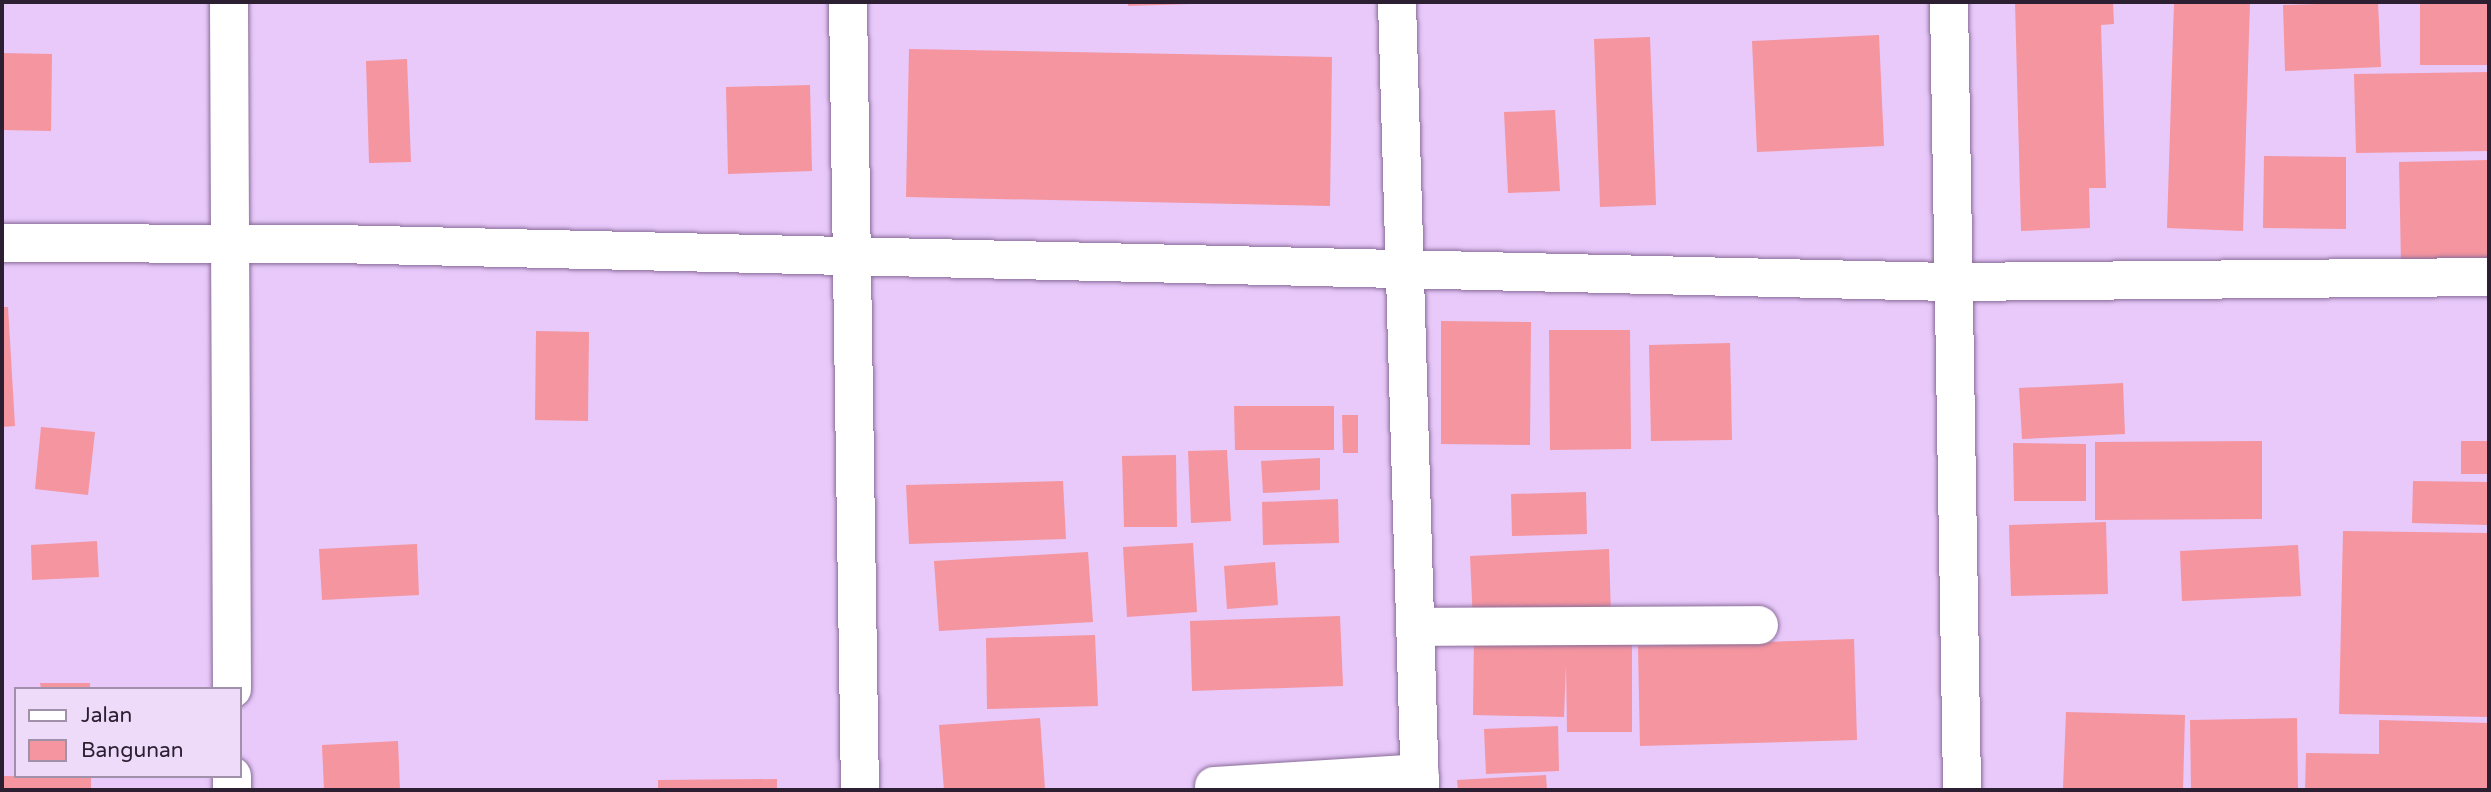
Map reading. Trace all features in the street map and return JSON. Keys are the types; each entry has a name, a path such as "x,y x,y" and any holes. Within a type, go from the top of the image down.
{"street":[{"path":"229,2 232,687"},
{"path":"848,2 847,255 860,790"},
{"path":"1214,786 1420,782 1402,268 1397,2"},
{"path":"1949,2 1962,790"},
{"path":"2,243 847,255 1952,282 2489,277"},
{"path":"1415,627 1759,625"}],"building":[{"path":"1128,2 1191,2 1191,4 1128,6"},
{"path":"2015,2 2113,2 2114,24 2101,25 2106,188 2089,188 2090,228 2021,231"},
{"path":"2174,2 2250,2 2243,231 2167,228"},
{"path":"2378,2 2381,67 2285,71 2283,5"},
{"path":"2420,2 2489,2 2489,65 2420,65"},
{"path":"1879,35 1884,146 1757,152 1752,41"},
{"path":"1650,37 1656,205 1600,207 1594,39"},
{"path":"909,49 1332,57 1330,206 906,197"},
{"path":"2,53 52,54 51,131 2,130"},
{"path":"407,59 411,162 369,163 366,61"},
{"path":"2489,72 2489,151 2356,153 2354,74"},
{"path":"810,85 812,171 728,174 726,87"},
{"path":"1555,110 1560,191 1508,193 1504,112"},
{"path":"2264,156 2346,157 2346,229 2263,228"},
{"path":"2489,160 2489,262 2401,263 2399,162"},
{"path":"2,307 8,307 15,426 2,427"},
{"path":"1441,321 1531,322 1530,445 1441,444"},
{"path":"1549,330 1630,330 1631,449 1550,450"},
{"path":"536,331 589,332 588,421 535,420"},
{"path":"1730,343 1732,440 1651,441 1649,345"},
{"path":"2123,383 2125,434 2022,439 2019,388"},
{"path":"1234,406 1334,406 1334,450 1235,450"},
{"path":"1342,415 1358,415 1358,453 1343,453"},
{"path":"41,427 95,432 88,495 35,489"},
{"path":"2262,441 2262,519 2095,520 2095,442"},
{"path":"2461,441 2489,441 2489,474 2461,474"},
{"path":"2013,443 2086,444 2086,501 2014,501"},
{"path":"1227,450 1231,521 1191,523 1188,451"},
{"path":"1176,455 1177,527 1124,527 1122,456"},
{"path":"1320,458 1320,490 1263,493 1261,461"},
{"path":"1063,481 1066,539 909,544 906,485"},
{"path":"2413,481 2489,482 2489,525 2412,523"},
{"path":"1586,492 1587,534 1512,536 1511,494"},
{"path":"1338,499 1339,543 1263,545 1262,502"},
{"path":"2106,522 2108,594 2011,596 2009,525"},
{"path":"2343,531 2489,533 2489,717 2339,714"},
{"path":"97,541 99,577 32,580 31,545"},
{"path":"1193,543 1197,612 1127,617 1123,547"},
{"path":"417,544 419,595 322,600 319,549"},
{"path":"2298,545 2301,596 2182,601 2180,551"},
{"path":"1609,549 1611,616 1473,623 1470,556"},
{"path":"1088,552 1093,622 939,631 934,561"},
{"path":"1275,562 1278,605 1227,609 1224,566"},
{"path":"1340,616 1343,686 1192,691 1190,621"},
{"path":"1474,634 1632,635 1632,732 1567,732 1566,665 1564,717 1473,715"},
{"path":"1095,635 1098,706 987,709 986,638"},
{"path":"1854,639 1857,740 1640,746 1638,646"},
{"path":"40,683 90,683 90,687 41,687"},
{"path":"2066,712 2185,715 2183,790 2063,789"},
{"path":"1040,718 1045,789 944,790 939,725"},
{"path":"2297,718 2298,790 2191,790 2190,720"},
{"path":"2379,720 2489,723 2489,790 2305,790 2306,753 2379,754"},
{"path":"1558,726 1559,771 1486,774 1484,729"},
{"path":"398,741 400,790 324,790 322,745"},
{"path":"1546,775 1547,790 1458,790 1457,780"},
{"path":"2,776 91,778 91,790 2,790"},
{"path":"777,779 777,790 658,790 658,780"}]}
